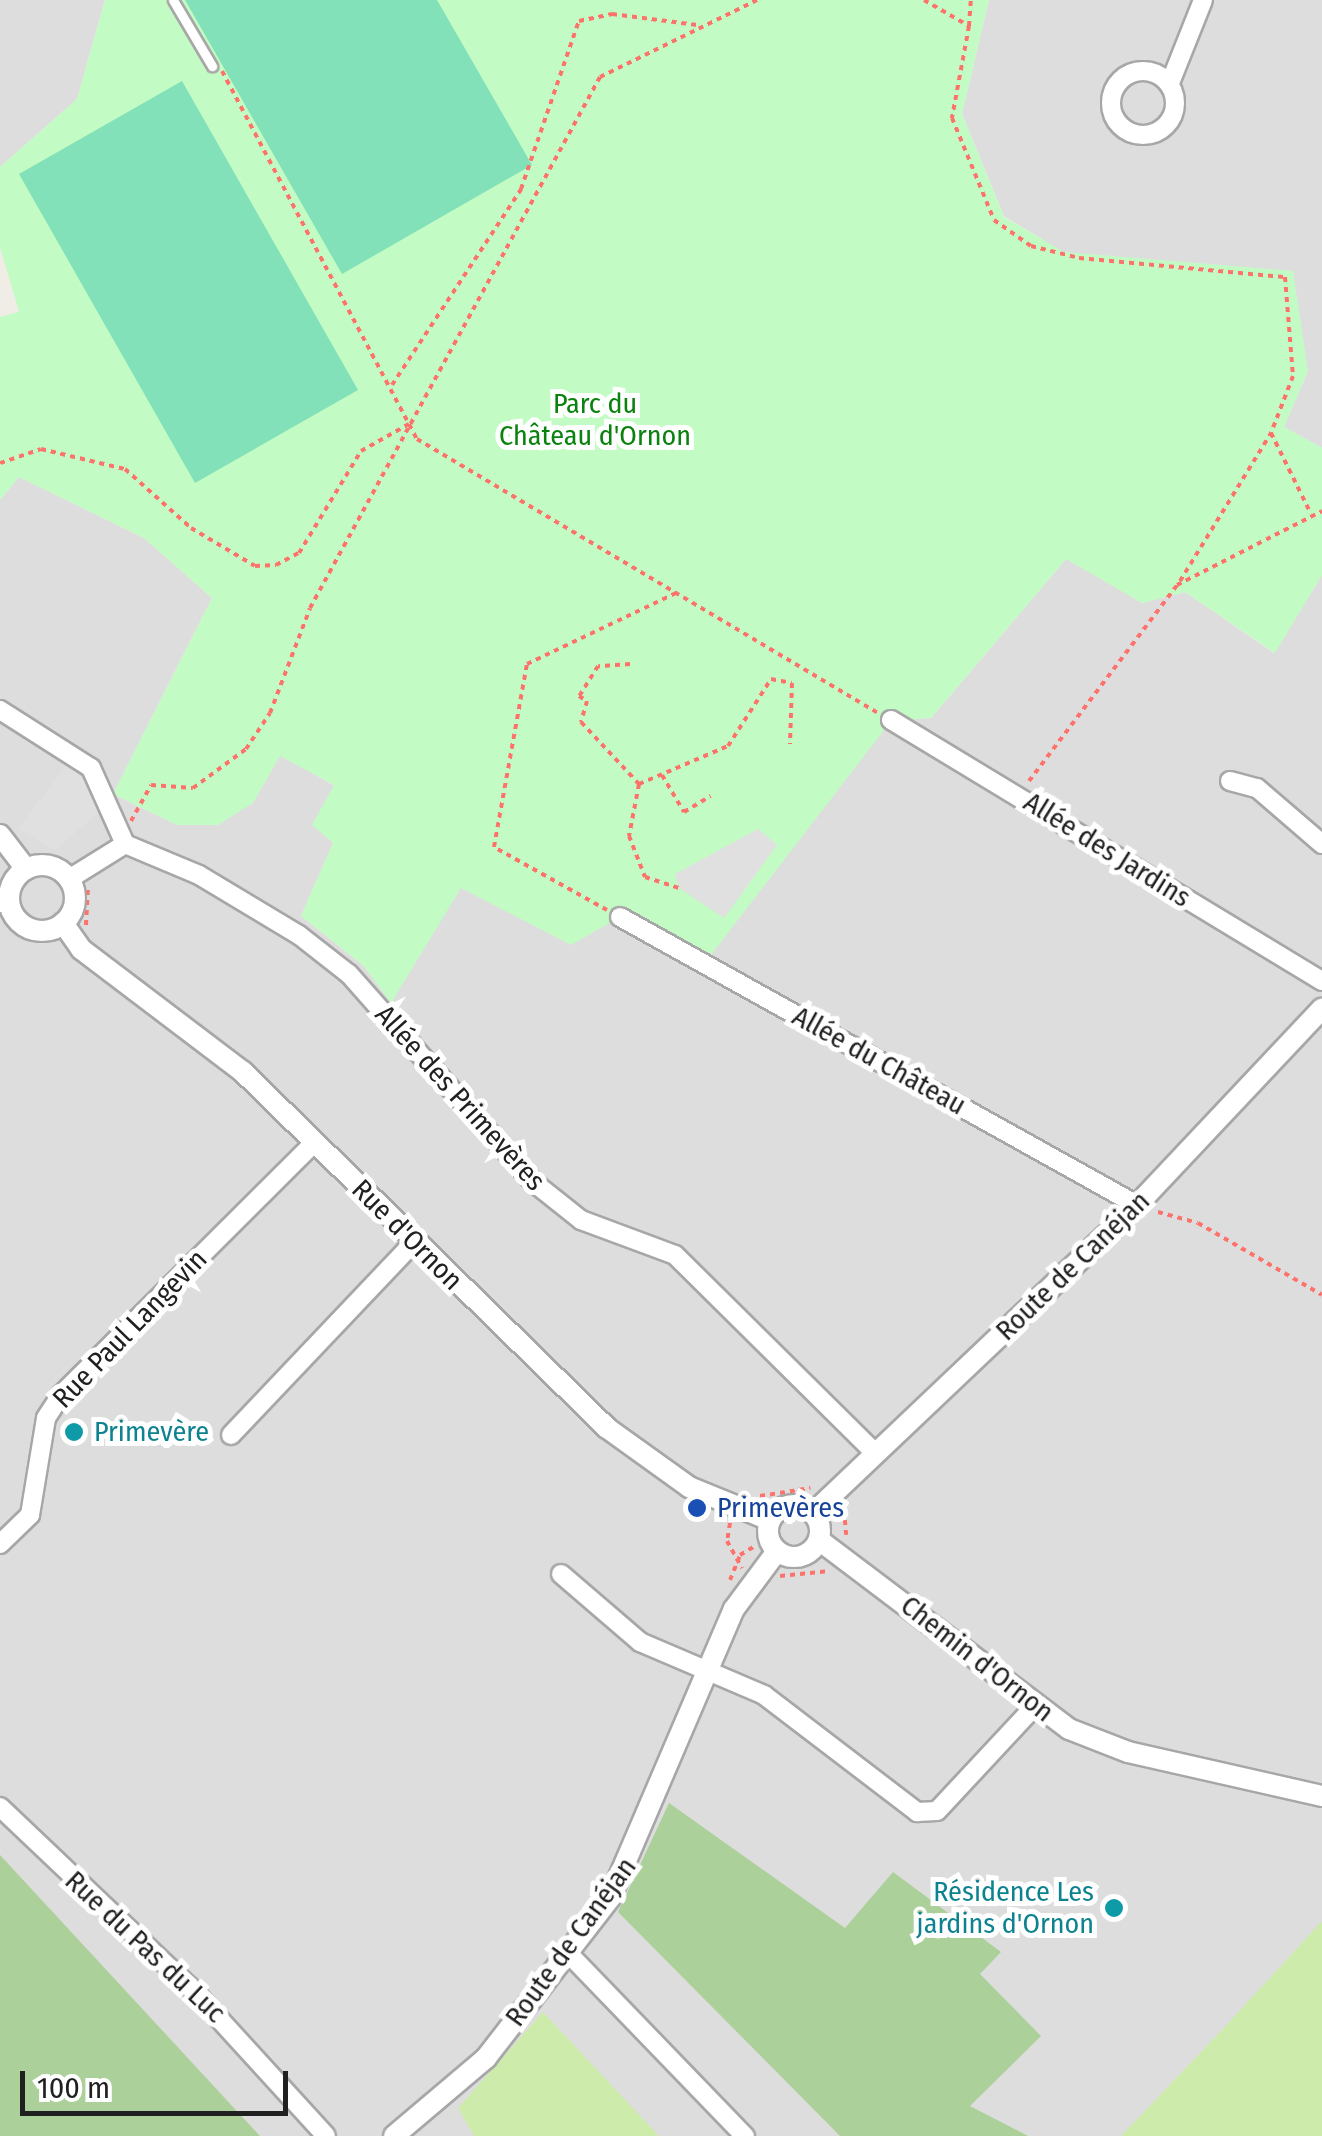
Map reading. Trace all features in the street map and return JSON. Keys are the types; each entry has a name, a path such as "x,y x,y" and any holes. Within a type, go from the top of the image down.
{"street":[{"path":"1170,83 1203,0"},
{"path":"0,710 91,768 126,837 69,878"},
{"name":"Allée des Jardins","path":"891,720 1322,982"},
{"path":"1230,781 1257,788 1322,844"},
{"path":"0,835 26,869"},
{"name":"Allée des Primevères","path":"126,837 200,875 350,974 532,1181 581,1220 675,1256 876,1453"},
{"path":"54,867 69,878 75,902 63,923 26,926 5,903 26,869 54,867"},
{"name":"Allée du Château","path":"620,917 1141,1202"},
{"name":"Rue d'Ornon","path":"63,923 81,950 214,1047 607,1428 671,1476 737,1508 772,1538"},
{"name":"Route de Canéjan","path":"813,1513 1141,1202 1322,1008"},
{"name":"Rue Paul Langevin","path":"0,1544 30,1515 46,1418 60,1395 314,1143"},
{"path":"231,1435 413,1243"},
{"path":"790,1505 813,1513 820,1540 801,1557 772,1538 790,1505"},
{"name":"Route de Canéjan","path":"394,2136 486,2058 633,1861 745,1570 772,1538"},
{"name":"Chemin d'Ornon","path":"820,1540 844,1554 1034,1707 1112,1747 1322,1796"},
{"path":"561,1574 640,1642 764,1695 916,1812 937,1811 1034,1707"},
{"name":"Rue du Pas du Luc","path":"0,1807 191,1988 326,2136"},
{"path":"568,1953 745,2136"}],"lane":[{"path":"174,0 212,66"}],"path":[{"path":"126,837 152,786 194,788 254,737 408,424 600,77 698,25 757,0"},
{"path":"924,0 969,26"},
{"path":"971,0 952,118 994,220 1031,246 1079,258 1286,277 1294,376 1271,433 1177,585 1018,795"},
{"path":"392,385 521,190 569,72 579,21 612,14 698,25"},
{"path":"212,66 250,118 248,130 392,385 417,439 891,720"},
{"path":"0,464 40,449 124,470 215,544 255,566 276,565 298,553 361,451 408,424"},
{"path":"1271,433 1311,514"},
{"path":"1177,585 1322,510"},
{"path":"620,917 494,846 527,664 676,593"},
{"path":"630,664 598,666 579,696 588,701 582,722 639,784"},
{"path":"639,784 728,746 770,679 792,683 790,744"},
{"path":"662,776 684,812 711,796"},
{"path":"639,784 629,820 634,855 655,886 679,888"},
{"path":"1141,1202 1322,1294"},
{"path":"826,1484 843,1502 844,1554 831,1571 761,1583 745,1570 727,1541 737,1508 742,1495 826,1484"},
{"path":"722,1598 772,1538"}],"shaded area":[{"path":"0,0 105,0 77,99 0,167"},
{"path":"989,0 1322,0 1322,448 1284,427 1308,371 1142,263 1063,252 1004,216 962,114"},
{"path":"19,477 144,538 212,598 113,794 177,825 253,803 280,755 335,786 333,843 301,916 364,966 391,1002 461,887 571,944 891,720 931,718 1067,558 1142,603 1185,592 1274,653 1322,575 1322,2136 0,2136 0,500"},
{"path":"68,763 90,786 98,813 55,850 18,829"},
{"path":"758,829 777,845 724,918 679,888 675,874"}],"green space":[{"name":"Parc du Château d'Ornon","path":"105,0 989,0 962,114 1004,217 1064,252 1293,271 1308,371 1284,427 1322,448 1322,575 1275,653 1185,592 1142,603 1066,559 931,718 891,721 704,964 620,917 571,945 461,888 391,1003 364,966 301,916 333,843 312,825 334,785 280,756 253,803 218,825 177,825 113,794 212,598 144,538 19,477 0,500 0,317 19,312 0,247 0,167 77,99"},
{"path":"185,0 437,0 532,165 342,274"},
{"path":"182,81 358,390 195,483 19,174"},
{"path":"669,1803 845,1928 893,1872 1001,1952 980,1974 1041,2036 970,2106 1028,2136 840,2136 618,1912"},
{"path":"0,1855 260,2136 0,2136"},
{"path":"1322,1921 1322,2136 1121,2136 1221,2031"},
{"path":"543,2012 659,2136 474,2136 458,2108"}],"place":[{"name":"Primevère","path":"74,1432"},
{"name":"Primevères","path":"697,1508"},
{"name":"Résidence Les jardins d'Ornon","path":"1114,1908"}]}
